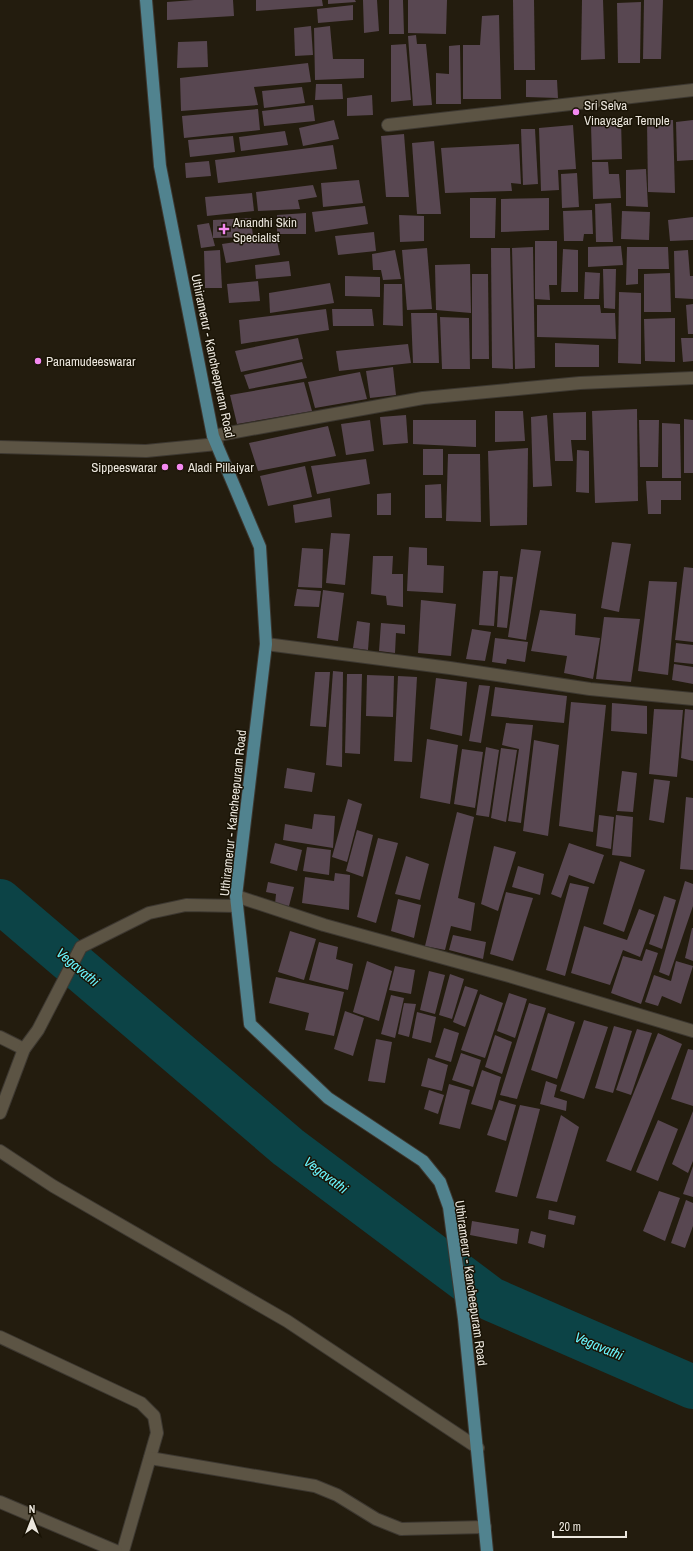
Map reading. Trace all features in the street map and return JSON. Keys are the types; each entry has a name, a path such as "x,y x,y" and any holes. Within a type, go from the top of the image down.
{"main road":[{"name":"Uthiramerur - Kancheepuram Road","path":"146,0 160,166 215,440 260,547 266,644 237,901 250,1024 328,1098 423,1161 440,1182 449,1207 464,1319 478,1448 487,1551"}],"street":[{"path":"388,125 693,90"},
{"path":"0,447 146,450 215,440 423,398 580,383 693,378"},
{"path":"266,644 450,668 590,689 693,699"},
{"path":"0,1113 24,1049 38,1030 81,947 149,913 186,905 237,901 509,976 693,1031"},
{"path":"0,1037 24,1049"},
{"path":"0,1151 53,1186 287,1321 478,1448"},
{"path":"0,1337 141,1403 154,1416 157,1433 123,1551"},
{"path":"150,1458 315,1486 337,1495 376,1519 401,1528 485,1527"},
{"path":"0,1502 116,1551"}],"building":[{"path":"233,0 234,16 167,20 167,2"},
{"path":"256,0 322,0 323,6 256,11"},
{"path":"328,0 355,0 356,2 328,4"},
{"path":"363,0 377,0 379,31 364,33"},
{"path":"389,0 403,0 404,34 389,34"},
{"path":"408,0 447,0 446,34 408,33"},
{"path":"513,0 534,0 535,70 514,70"},
{"path":"582,0 603,0 605,59 581,60"},
{"path":"644,0 663,0 661,59 643,59"},
{"path":"641,2 640,63 618,63 617,3"},
{"path":"353,5 353,20 318,23 317,9"},
{"path":"499,15 501,99 463,99 463,45 480,45 482,16"},
{"path":"311,26 313,55 295,56 294,28"},
{"path":"330,26 333,59 364,59 364,78 315,80 314,28"},
{"path":"416,35 417,44 426,44 432,105 413,106 408,36"},
{"path":"207,41 208,67 177,68 178,42"},
{"path":"406,44 411,100 391,102 391,45"},
{"path":"460,45 461,104 436,104 436,73 449,74 449,46"},
{"path":"308,63 311,82 254,87 258,105 181,111 180,78"},
{"path":"526,80 557,80 558,98 526,97"},
{"path":"316,84 342,84 343,99 315,100"},
{"path":"302,87 305,103 264,108 262,91"},
{"path":"372,95 373,115 347,116 347,98"},
{"path":"313,105 315,121 264,126 262,111"},
{"path":"258,109 260,130 184,138 182,116"},
{"path":"607,119 621,119 622,159 592,160 591,125 608,125"},
{"path":"334,120 339,139 303,146 299,128"},
{"path":"673,120 675,193 648,192 647,121"},
{"path":"693,120 693,160 677,161 676,122"},
{"path":"573,125 576,169 558,170 559,190 541,191 539,128"},
{"path":"521,129 535,129 538,184 523,185"},
{"path":"285,131 288,145 241,151 239,137"},
{"path":"404,134 409,197 386,197 381,136"},
{"path":"233,136 235,152 190,157 188,140"},
{"path":"434,141 441,214 417,214 412,143"},
{"path":"519,144 521,184 511,183 512,191 445,193 441,148"},
{"path":"333,145 337,169 218,183 215,160"},
{"path":"209,161 211,176 186,178 185,163"},
{"path":"592,162 608,162 609,174 619,174 621,198 593,199"},
{"path":"646,169 648,207 626,206 626,170"},
{"path":"577,173 579,207 562,208 561,174"},
{"path":"359,180 363,203 323,207 321,183"},
{"path":"313,185 317,197 298,200 300,209 258,211 256,192"},
{"path":"252,193 254,211 207,216 205,197"},
{"path":"470,198 496,198 495,238 470,238"},
{"path":"549,198 549,230 501,232 501,199"},
{"path":"611,203 613,242 596,242 595,204"},
{"path":"365,206 368,224 315,232 312,212"},
{"path":"592,210 593,234 584,234 583,241 564,241 563,211"},
{"path":"622,211 650,212 649,240 621,239"},
{"path":"306,213 306,234 277,234 277,215"},
{"path":"399,215 424,216 424,241 400,242"},
{"path":"693,217 693,240 670,241 668,220"},
{"path":"251,218 253,237 213,238 213,220"},
{"path":"209,223 215,246 201,248 197,225"},
{"path":"374,232 376,251 338,255 335,236"},
{"path":"276,236 280,255 226,263 222,244"},
{"path":"535,241 557,241 557,285 549,285 550,300 535,299"},
{"path":"621,246 623,265 588,267 588,247"},
{"path":"533,247 535,368 515,369 512,248"},
{"path":"627,247 668,247 669,269 638,269 638,284 626,285"},
{"path":"427,248 432,309 407,310 402,250"},
{"path":"491,248 510,248 513,369 492,368"},
{"path":"563,249 578,250 578,292 561,292"},
{"path":"220,250 222,288 205,288 204,251"},
{"path":"395,250 401,279 383,280 381,270 373,270 372,254"},
{"path":"688,250 690,276 693,276 693,299 675,298 674,251"},
{"path":"289,261 291,276 256,279 255,265"},
{"path":"470,264 471,313 436,310 435,265"},
{"path":"603,269 616,269 615,309 604,308"},
{"path":"585,272 600,273 599,299 584,299"},
{"path":"670,273 671,312 644,312 644,274"},
{"path":"472,274 488,274 489,359 472,359"},
{"path":"345,276 380,277 380,297 345,296"},
{"path":"258,281 260,301 229,303 227,284"},
{"path":"330,283 334,303 270,313 269,293"},
{"path":"384,284 402,284 403,326 383,325"},
{"path":"619,292 641,293 641,364 618,363"},
{"path":"693,304 693,334 688,334 686,305"},
{"path":"537,305 600,305 601,313 615,313 616,339 537,337"},
{"path":"326,309 329,330 241,344 239,320"},
{"path":"332,309 372,309 374,326 333,326"},
{"path":"411,313 437,313 439,363 413,363"},
{"path":"440,317 469,318 470,369 442,369"},
{"path":"675,318 675,362 645,361 644,319"},
{"path":"298,338 303,359 241,372 235,351"},
{"path":"681,338 693,338 693,361 683,362"},
{"path":"555,343 599,345 599,367 555,367"},
{"path":"408,344 411,363 339,371 336,351"},
{"path":"302,362 307,378 249,389 244,375"},
{"path":"393,367 396,395 370,398 366,371"},
{"path":"360,372 367,399 315,408 308,382"},
{"path":"304,382 312,411 237,424 230,395"},
{"path":"637,409 638,501 595,503 592,411"},
{"path":"495,411 523,411 525,441 495,442"},
{"path":"586,412 586,440 571,440 573,461 555,461 553,413"},
{"path":"406,415 408,443 383,445 380,417"},
{"path":"547,415 552,486 533,487 531,417"},
{"path":"684,419 693,420 693,473 684,473"},
{"path":"370,420 374,451 346,455 341,424"},
{"path":"413,420 476,420 476,447 413,444"},
{"path":"639,420 659,420 658,467 640,467"},
{"path":"662,423 680,424 681,478 662,478"},
{"path":"328,426 336,456 258,471 249,443"},
{"path":"528,448 527,525 490,526 488,451"},
{"path":"423,449 443,449 443,475 423,475"},
{"path":"577,450 589,451 589,493 576,492"},
{"path":"448,454 480,454 481,522 446,521"},
{"path":"366,459 370,484 317,494 311,466"},
{"path":"305,466 312,497 268,506 260,476"},
{"path":"646,481 681,481 681,500 661,500 661,514 648,514"},
{"path":"441,484 442,518 425,518 425,485"},
{"path":"391,493 391,515 377,515 377,494"},
{"path":"330,498 332,517 295,523 293,505"},
{"path":"331,533 350,534 345,585 326,583"},
{"path":"612,542 631,544 619,612 601,608"},
{"path":"409,547 427,548 427,565 444,566 443,593 407,591"},
{"path":"302,548 323,549 322,588 298,587"},
{"path":"521,549 541,551 526,640 508,637"},
{"path":"373,556 393,556 392,574 403,574 403,607 387,605 386,596 371,594"},
{"path":"684,567 693,568 693,642 675,640"},
{"path":"483,571 498,571 494,626 479,625"},
{"path":"500,576 513,577 507,628 497,627"},
{"path":"649,581 677,582 668,675 638,671"},
{"path":"297,589 321,591 319,607 294,606"},
{"path":"323,590 344,593 338,641 317,638"},
{"path":"421,600 456,604 451,656 418,653"},
{"path":"540,610 576,614 575,635 600,638 593,679 564,673 567,656 531,651"},
{"path":"604,617 640,619 631,682 596,679"},
{"path":"357,621 370,623 368,650 353,648"},
{"path":"381,623 405,625 405,634 396,633 395,653 379,651"},
{"path":"472,629 491,632 485,661 466,659"},
{"path":"495,638 528,642 525,662 507,659 506,664 492,662"},
{"path":"676,643 693,645 693,664 674,662"},
{"path":"674,664 693,667 693,684 672,680"},
{"path":"333,671 343,672 342,767 326,765"},
{"path":"315,672 330,672 326,727 310,726"},
{"path":"347,674 362,674 360,754 345,753"},
{"path":"367,675 394,676 393,717 366,716"},
{"path":"398,676 417,677 412,762 394,761"},
{"path":"436,678 467,682 462,736 430,729"},
{"path":"479,685 490,686 481,743 469,741"},
{"path":"495,687 567,696 564,723 491,716"},
{"path":"571,702 606,705 593,832 559,826"},
{"path":"612,703 647,706 647,734 611,731"},
{"path":"654,709 683,710 677,777 649,774"},
{"path":"685,709 693,710 693,761 681,758"},
{"path":"506,723 533,725 521,823 508,821 519,749 502,745"},
{"path":"427,739 458,745 450,804 420,798"},
{"path":"534,740 559,745 548,836 523,831"},
{"path":"486,747 499,750 489,817 476,815"},
{"path":"501,748 517,750 506,822 491,818"},
{"path":"462,749 483,752 475,808 454,804"},
{"path":"287,768 315,773 312,792 284,788"},
{"path":"622,771 637,773 633,812 617,811"},
{"path":"654,779 670,781 664,823 649,820"},
{"path":"686,797 693,798 693,870 680,869"},
{"path":"348,799 362,804 347,862 332,857"},
{"path":"457,812 474,817 458,898 475,903 471,931 451,926 445,950 425,946"},
{"path":"314,814 335,816 333,848 283,840 285,824 312,829"},
{"path":"599,815 614,817 611,849 596,846"},
{"path":"616,815 633,817 631,857 612,855"},
{"path":"357,830 373,835 363,877 346,871"},
{"path":"378,838 398,843 376,923 357,917"},
{"path":"275,843 302,850 297,871 270,863"},
{"path":"569,843 604,855 594,884 569,875 561,898 551,894"},
{"path":"494,846 516,852 498,911 481,904"},
{"path":"307,847 331,850 329,875 303,871"},
{"path":"406,856 429,864 420,900 395,894"},
{"path":"620,861 645,870 624,932 603,924"},
{"path":"518,866 544,874 540,895 512,887"},
{"path":"335,873 350,875 349,910 302,903 305,877 334,881"},
{"path":"685,881 693,884 693,906 669,976 659,972"},
{"path":"268,882 294,887 289,906 275,904 276,894 266,892"},
{"path":"570,883 589,887 565,976 546,970"},
{"path":"506,892 533,898 513,961 490,954"},
{"path":"664,896 676,900 662,949 649,944"},
{"path":"398,899 421,905 414,938 391,931"},
{"path":"639,909 655,915 640,957 623,950 610,985 571,973 584,926 627,940"},
{"path":"693,928 693,961 685,958"},
{"path":"290,931 316,939 304,980 278,972"},
{"path":"453,935 486,942 483,959 449,950"},
{"path":"319,942 338,947 336,959 353,964 348,990 309,980"},
{"path":"646,949 658,953 641,1004 611,993 623,956 642,961"},
{"path":"367,961 392,971 379,1021 353,1012"},
{"path":"676,961 693,966 681,1004 662,996 658,1006 645,1002 654,975 671,981"},
{"path":"395,966 415,970 411,994 389,990"},
{"path":"429,971 445,975 435,1014 420,1010"},
{"path":"450,974 464,979 452,1019 439,1015"},
{"path":"276,977 344,992 334,1036 305,1030 309,1013 269,1003"},
{"path":"465,986 478,990 465,1027 453,1022"},
{"path":"509,993 527,999 515,1038 497,1031"},
{"path":"480,994 503,1003 485,1058 461,1050"},
{"path":"391,995 404,998 395,1038 381,1034"},
{"path":"404,1003 416,1004 409,1037 398,1034"},
{"path":"529,1003 546,1008 517,1099 500,1095"},
{"path":"345,1011 364,1018 353,1056 334,1049"},
{"path":"417,1012 436,1017 431,1043 412,1038"},
{"path":"548,1013 575,1022 557,1079 531,1070"},
{"path":"584,1020 608,1027 584,1099 560,1091"},
{"path":"614,1026 632,1031 613,1093 595,1088"},
{"path":"444,1028 459,1033 451,1062 435,1057"},
{"path":"637,1029 652,1033 631,1095 616,1090"},
{"path":"658,1033 682,1044 631,1171 606,1161"},
{"path":"495,1035 512,1042 502,1074 485,1067"},
{"path":"376,1039 392,1042 385,1083 368,1081"},
{"path":"688,1049 693,1050 693,1106 671,1099"},
{"path":"461,1053 481,1060 473,1087 452,1080"},
{"path":"428,1058 448,1065 442,1091 421,1086"},
{"path":"482,1070 501,1077 492,1110 471,1104"},
{"path":"546,1081 557,1085 554,1097 567,1101 566,1111 540,1104"},
{"path":"449,1084 470,1090 460,1129 439,1124"},
{"path":"429,1090 444,1095 438,1114 424,1109"},
{"path":"499,1100 516,1105 506,1141 487,1135"},
{"path":"520,1105 540,1109 517,1197 495,1192"},
{"path":"693,1111 693,1161 688,1173 672,1164"},
{"path":"561,1115 579,1127 557,1202 536,1198"},
{"path":"658,1120 678,1129 658,1181 636,1172"},
{"path":"693,1166 693,1197 683,1194"},
{"path":"659,1191 680,1198 665,1241 643,1231"},
{"path":"686,1200 693,1203 693,1226 685,1248 671,1243"},
{"path":"549,1210 576,1216 574,1225 548,1219"},
{"path":"472,1221 519,1229 517,1244 470,1235"},
{"path":"531,1231 546,1235 544,1248 528,1243"}],"waterway":[{"name":"Vegavathi","path":"0,901 288,1147 491,1299 693,1387"}],"place":[{"name":"Sri Selva Vinayagar Temple","path":"576,112"},
{"name":"Anandhi Skin Specialist","path":"224,229"},
{"name":"Panamudeeswarar","path":"38,361"},
{"name":"Sippeeswarar","path":"165,467"},
{"name":"Aladi Pillaiyar","path":"180,467"}]}
